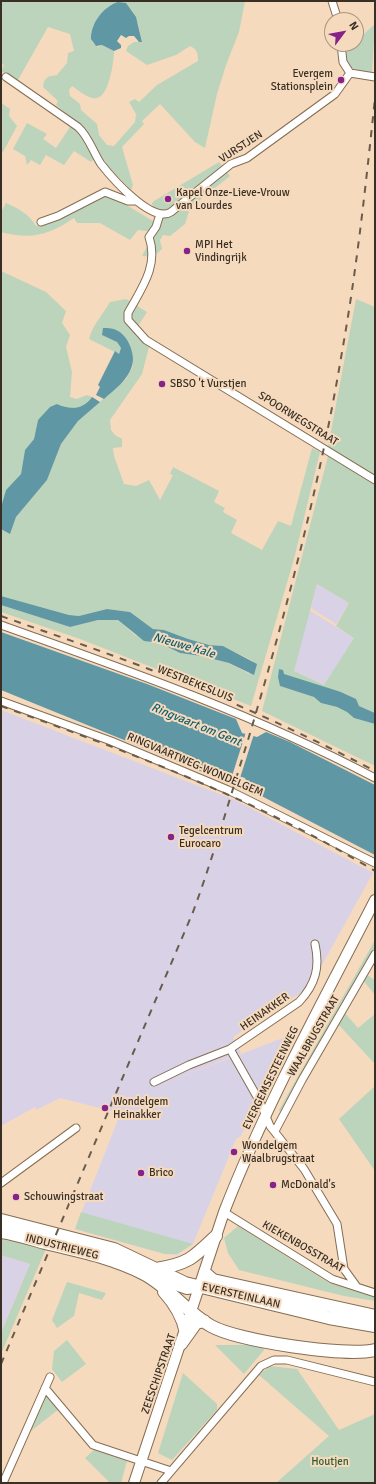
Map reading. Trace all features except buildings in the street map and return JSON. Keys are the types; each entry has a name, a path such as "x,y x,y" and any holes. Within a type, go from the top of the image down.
{"highway":[{"name":"INDUSTRIEWEG","path":"1,1220 114,1249"},
{"name":"INDUSTRIEWEG","path":"1,1232 74,1250 122,1264 158,1282 204,1321 235,1336 260,1341 337,1351 367,1352 375,1350"},
{"path":"156,1269 177,1266 188,1261 216,1236"},
{"name":"EVERSTEINLAAN","path":"114,1249 172,1278 329,1318 375,1326"},
{"path":"205,1272 213,1280 375,1316"},
{"path":"183,1339 196,1323 204,1321"}],"main road":[{"name":"EVERGEMSESTEENWEG","path":"205,1272 224,1212 265,1114 375,900"},
{"name":"ZEESCHIPSTRAAT","path":"134,1483 205,1272"},
{"path":"144,1274 187,1289 200,1286"},
{"path":"144,1274 164,1294 177,1310 183,1324 183,1339"}],"street":[{"path":"332,1 335,12"},
{"path":"342,52 343,62 350,73 375,77"},
{"name":"VURSTJEN","path":"160,214 168,214 171,212 231,164 247,158 335,94 350,73"},
{"path":"6,77 78,127 87,137 101,164 136,201 160,214"},
{"path":"41,222 58,216 105,192 128,201 136,201"},
{"name":"SPOORWEGSTRAAT","path":"160,214 156,227 149,237 152,246 150,271 128,313 128,320 146,340 375,480"},
{"name":"WESTBEKESLUIS","path":"1,625 187,692 275,729 375,778"},
{"name":"RINGVAARTWEG-WONDELGEM","path":"1,701 118,744 228,790 375,863"},
{"name":"HEINAKKER","path":"154,1082 189,1065 230,1049 268,1024 304,996 318,965 315,944"},
{"name":"WAALBRUGSTRAAT","path":"275,1131 302,1080 375,954"},
{"path":"230,1049 275,1131 304,1169 337,1224 344,1269 357,1287"},
{"path":"1,1183 76,1128"},
{"name":"KIEKENBOSSTRAAT","path":"224,1212 332,1279 375,1293"},
{"path":"162,1483 261,1366 274,1360 287,1360 375,1382"},
{"path":"3,1483 50,1377"},
{"path":"45,1388 92,1445 171,1471"}],"shaded area":[{"path":"317,584 349,603 336,624 311,608"},
{"path":"309,610 354,638 325,685 294,671"},
{"path":"1,710 235,800 373,873 322,965 302,992 233,1037 241,1053 176,1079 124,1107 120,1113 60,1098 36,1110 35,1107 1,1126"},
{"path":"288,1036 241,1136 236,1139 193,1244 177,1255 165,1254 75,1229 123,1107 176,1079"},
{"path":"1,1255 30,1264 1,1333"}],"green space":[{"path":"1,1 245,1 239,32 226,65 217,94 205,148 195,142 160,104 142,121 144,124 122,147 133,185 131,190 108,166 85,130 56,105 58,101 43,87 45,79 57,75 67,63 68,53 74,51 70,34 48,27 18,80 1,71 4,65 1,63","holes":["138,23 142,42 134,42 128,46 126,51 147,65 176,55 190,46 197,52 198,61 157,85 139,102 135,99 129,102 136,114 135,122 114,146 107,145 99,135 97,124 81,110 80,104 70,96 69,90 72,86 91,98 97,98 101,96 108,85 112,70 114,51 102,45 98,47 93,43 91,35 94,25"]},
{"path":"375,24 372,73 360,71 347,66 344,52 364,52 364,34"},
{"path":"1,103 10,109 9,116 17,126 3,152 1,151"},
{"path":"27,123 47,134 43,139 56,148 72,124 95,158 91,162 74,151 64,165 46,155 40,165 31,160 27,165 25,156 13,149"},
{"path":"219,162 230,176 190,208 185,224 170,236 163,235 160,240 162,249 153,256 142,256 155,232 138,230 130,240 100,223 77,223 74,218 48,232 31,236 1,232 1,212 6,203 19,209 36,226 60,217 103,196 118,200 153,221 158,222 163,219 159,210 153,208 152,203 154,201"},
{"path":"1,271 46,292 66,311 62,323 70,335 66,347 72,372 70,397 77,399 87,395 92,397 85,404 76,408 57,404 38,420 34,439 25,450 21,474 6,490 1,519"},
{"path":"126,299 147,312 138,326 151,339 142,374 110,420 111,430 115,435 122,439 122,447 113,448 114,456 124,484 136,486 149,480 160,500 173,475 170,474 173,467 219,491 214,502 225,508 223,512 237,520 231,533 262,550 278,521 291,526 312,448 320,452 294,559 251,706 80,639 1,612 1,605 70,627 98,620 118,620 135,635 152,643 160,643 180,653 201,656 229,663 250,674 253,661 223,646 209,645 188,640 164,630 153,629 130,612 107,609 79,616 69,615 1,596 1,529 10,533 16,517 47,480 61,444 78,421 126,379 133,366 132,351 126,339 113,339 121,348 119,354 89,339 95,324 110,302"},
{"path":"356,299 375,307 375,476 328,447"},
{"path":"328,456 375,484 375,713 359,706 354,699 335,690 312,687 280,686 315,697 321,703 337,707 347,712 354,718 375,724 375,766 262,711","holes":["317,584 349,603 336,626 354,638 324,685 294,671"]},
{"path":"375,940 375,947 280,1112 279,1110"},
{"path":"367,975 375,980 375,995 363,980"},
{"path":"344,1012 358,1028 375,1014 375,1064 337,1023"},
{"path":"375,1086 375,1171 339,1119"},
{"path":"81,1212 193,1244 177,1254 165,1254 75,1229"},
{"path":"238,1226 329,1283 375,1296 375,1301 344,1296 239,1270 228,1253 224,1238"},
{"path":"1,1239 45,1248 45,1251 1,1354 1,1333 30,1264 1,1255"},
{"path":"67,1282 106,1293 102,1300 79,1293 74,1316 57,1328 52,1320"},
{"path":"67,1340 86,1364 62,1382 52,1369 54,1351"},
{"path":"215,1345 262,1345 264,1350 244,1374"},
{"name":"Houtjen","path":"270,1366 297,1369 339,1430 375,1414 375,1483 276,1483 329,1436 259,1375"},
{"path":"183,1373 217,1404 217,1410 172,1460 158,1453"},
{"path":"45,1396 53,1400 59,1409 31,1431 30,1429"},
{"path":"95,1449 127,1461 121,1483 110,1483 85,1458"}],"water":[{"path":"118,2 126,3 136,17 142,42 139,42 134,36 129,36 126,38 121,35 117,41 121,45 121,48 114,51 102,45 96,46 91,39 93,27 99,16 107,8"},
{"path":"103,328 113,329 122,333 128,341 133,357 132,366 127,376 104,399 96,395 100,387 98,385 115,351 119,354 121,348 117,342 102,335"},
{"path":"92,397 100,402 78,421 61,444 47,480 16,517 10,534 1,529 2,504 6,490 21,474 25,450 34,439 38,420 50,407 57,404 76,408 85,404"},
{"name":"Nieuwe Kale","path":"1,596 69,615 79,616 107,609 130,612 153,629 164,630 209,645 223,646 257,664 254,675 229,663 201,656 180,653 160,643 144,641 118,620 98,620 70,627 1,605"},
{"name":"Ringvaart om Gent","path":"1,632 147,684 236,719 242,733 257,737 266,732 290,742 375,785 375,855 250,790 245,778 229,773 220,779 1,690"},
{"path":"279,669 283,670 284,674 341,692 356,699 359,706 375,713 375,724 354,718 347,712 337,707 321,703 314,697 280,686 278,677"}],"pier":[{"path":"246,732 254,734 240,778 232,776"}],"railway":[{"path":"1,1364 193,912 215,848 248,740 289,596 313,499 333,401 357,257 375,98"},
{"path":"1,616 195,687 299,733 375,771"},
{"path":"1,706 97,741 192,779 331,845 375,871"}],"place":[{"name":"Evergem Stationsplein","path":"341,80"},
{"name":"Kapel Onze-Lieve-Vrouw van Lourdes","path":"168,199"},
{"name":"MPI Het Vindingrijk","path":"187,251"},
{"name":"SBSO 't Vurstjen","path":"162,384"},
{"name":"Tegelcentrum Eurocaro","path":"171,837"},
{"name":"Wondelgem Heinakker","path":"105,1108"},
{"name":"Wondelgem Waalbrugstraat","path":"234,1152"},
{"name":"Brico","path":"141,1173"},
{"name":"McDonald's","path":"273,1185"},
{"name":"Schouwingstraat","path":"16,1197"}]}
